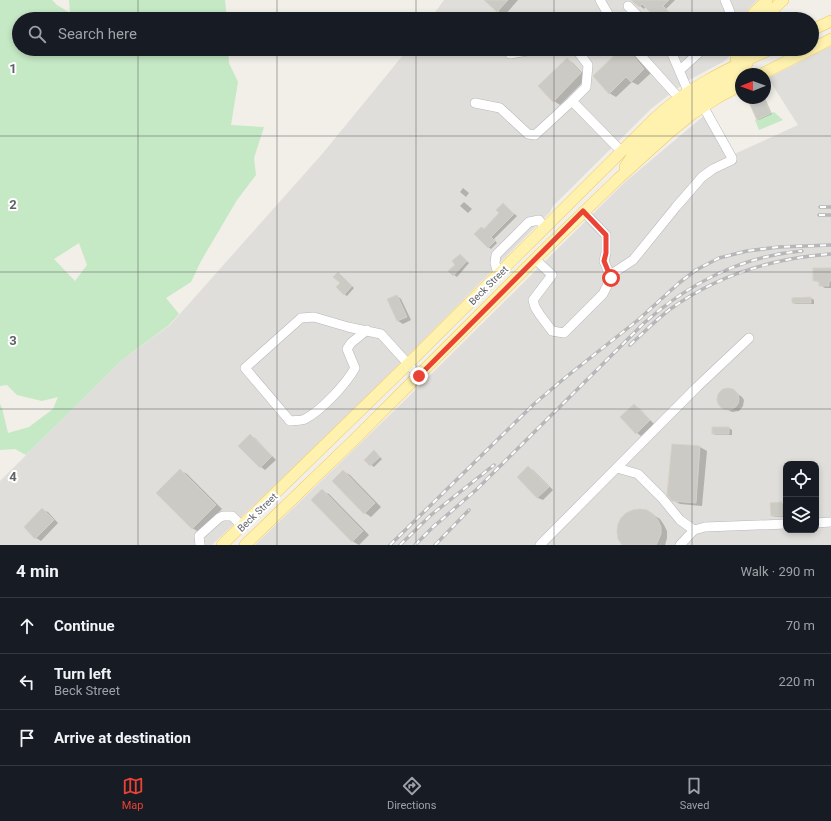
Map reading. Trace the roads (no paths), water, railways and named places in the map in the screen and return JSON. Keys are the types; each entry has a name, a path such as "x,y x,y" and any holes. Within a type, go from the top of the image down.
{"main road":[{"path":"755,12 767,0"},
{"path":"770,12 783,0"},
{"path":"819,27 831,21"},
{"path":"819,45 831,39"},
{"path":"736,65 737,56"},
{"name":"Beck Street","path":"222,545 408,364 654,118 688,91 736,65 747,56"},
{"path":"618,178 636,150 654,131 699,97 740,74 745,69 748,56"},
{"path":"771,70 798,56"},
{"name":"Beck Street","path":"245,545 419,376 583,211 618,178 670,132 703,106 735,88"}],"lane":[{"path":"600,0 607,12"},
{"path":"725,0 730,12"},
{"path":"628,6 634,12"},
{"path":"475,103 500,108 528,134 534,135 586,87 588,65 581,56"},
{"path":"641,56 679,98"},
{"path":"673,56 688,91"},
{"path":"680,70 695,56"},
{"path":"572,101 621,151"},
{"path":"610,275 633,260 702,177 713,169 732,160 703,106"},
{"path":"535,259 552,275 533,300 535,306 552,331 564,333 603,294 611,278 604,261 606,253 606,235 583,211"},
{"path":"367,330 351,343 348,349 355,368 350,376 323,406 304,420 290,421 245,368 301,318 314,317 333,323 367,330 381,334 419,376"},
{"path":"540,545 697,387 749,338"},
{"path":"617,468 638,474 662,498 680,520 694,530"},
{"path":"200,545 199,536 220,517 232,516 242,526"},
{"path":"819,523 831,522"},
{"path":"680,545 694,530 705,527 783,524"}],"railway":[{"path":"820,207 831,207"},
{"path":"819,215 831,215"},
{"path":"390,545 534,404 638,320 679,283 696,270 719,258 747,251 779,247 831,245"},
{"path":"432,528 476,490 644,323 661,309 698,284 717,274 758,259 802,251"},
{"path":"630,345 669,310 706,287 726,278 767,265 809,256 831,254"},
{"path":"400,545 431,515 494,465"},
{"path":"435,545 469,510"},
{"path":"415,545 436,524"}]}
